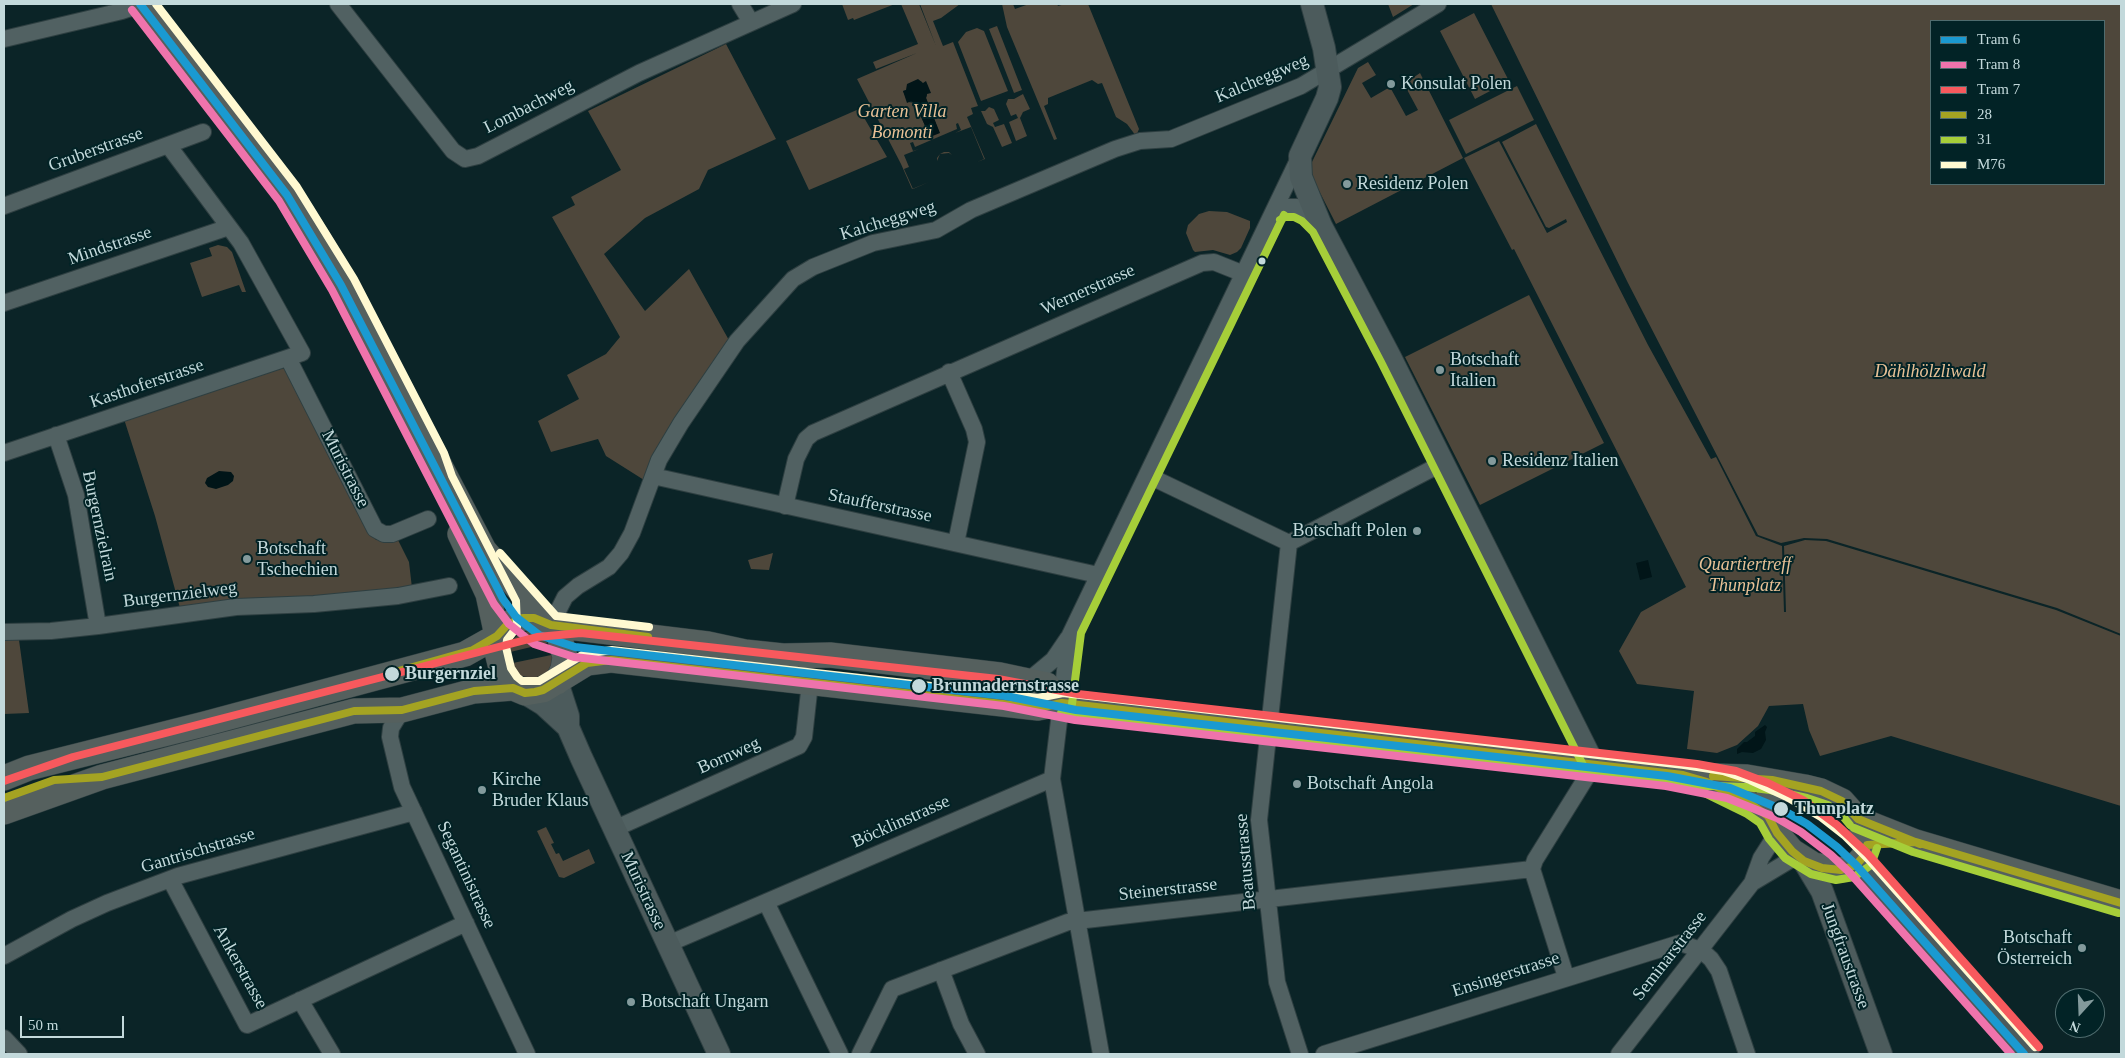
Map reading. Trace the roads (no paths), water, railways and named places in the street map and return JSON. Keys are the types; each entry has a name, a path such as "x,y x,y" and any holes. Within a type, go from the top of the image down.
{"main road":[{"path":"144,4 283,185 318,238 345,284 435,458 443,480 446,502 488,594 497,636 496,648 501,669 508,684 519,690"},
{"path":"435,458 445,472 484,550 559,635 565,657 563,669 557,682"},
{"path":"4,778 29,768 304,698 464,654 497,636 507,625 523,618 534,618 551,625 708,644 745,652 783,656 830,655 988,673 1047,685 1062,703"},
{"path":"4,812 102,777 354,711 402,710 474,692 543,690 587,663 604,660 1038,708 1062,703 1683,775 1747,777 1821,791 1842,801 1858,819 1863,829 1863,854"},
{"path":"4,792 46,776 72,758"},
{"path":"1683,775 1707,782 1745,801 1772,825 1801,858 1822,868 1846,869 1863,854 1916,842"},
{"path":"1772,825 1765,806 1770,795 1789,788 1805,787"},
{"path":"1858,819 1916,842 2121,903"}],"street":[{"path":"4,39 144,4"},
{"name":"Lombachweg","path":"338,4 449,146 457,155 465,159 474,158 638,73 793,4"},
{"path":"740,4 751,22"},
{"path":"1029,680 1053,660 1070,634 1275,211 1327,98 1330,86 1329,71 1312,4"},
{"name":"Kalcheggweg","path":"551,625 566,597 578,586 609,567 621,553 632,533 661,455 681,423 737,341 786,286 803,272 873,243 936,230 984,204 1116,149 1137,142 1171,139 1301,86 1329,71 1438,4"},
{"name":"Gruberstrasse","path":"4,206 203,132"},
{"name":"Muristrasse","path":"168,145 241,243 375,529 382,534 389,535 428,519"},
{"path":"1300,156 1301,178 1321,226 1390,357 1594,765 1535,860 1532,869 1566,977"},
{"path":"1275,211 1282,207 1297,207 1308,213 1321,226"},
{"name":"Mindstrasse","path":"4,303 229,227"},
{"name":"Wernerstrasse","path":"785,506 796,459 810,436 949,372 1202,263 1214,262 1244,274"},
{"name":"Kasthoferstrasse","path":"4,453 295,356"},
{"path":"949,372 974,429 977,442 956,543"},
{"name":"Burgernzielrain","path":"56,435 76,495 98,626"},
{"path":"1146,475 1289,543 1443,463"},
{"name":"Staufferstrasse","path":"653,476 1098,575"},
{"name":"Beatusstrasse","path":"1289,543 1259,820 1277,982 1300,1054"},
{"name":"Burgernzielweg","path":"4,632 51,631 98,626 206,610 314,604 398,596 450,586"},
{"path":"1070,634 1052,778 1101,1054"},
{"name":"Muristrasse","path":"557,682 568,716 568,727"},
{"name":"Bornweg","path":"614,829 799,746 804,737 810,682"},
{"name":"Muristrasse","path":"519,690 543,704 568,727 719,1054"},
{"name":"Segantinistrasse","path":"402,710 391,728 390,737 402,787 527,1054"},
{"name":"Böcklinstrasse","path":"668,944 1052,778"},
{"name":"Gantrischstrasse","path":"4,956 79,915 170,879 230,860 414,812"},
{"name":"Seminarstrasse","path":"1619,1054 1752,883 1772,825"},
{"path":"1863,854 2028,1054"},
{"name":"Seminarstrasse","path":"1752,883 1801,858"},
{"name":"Jungfraustrasse","path":"1801,858 1822,891 1880,1054"},
{"name":"Steinerstrasse","path":"860,1054 890,991 1020,939 1078,920 1532,869"},
{"name":"Ankerstrasse","path":"170,879 247,1025 466,923"},
{"path":"766,902 840,1054"},
{"name":"Ensingerstrasse","path":"1324,1054 1674,943 1688,944 1700,950"},
{"path":"1700,950 1711,959 1719,971 1747,1054"},
{"path":"941,970 961,1024 976,1054"},
{"path":"300,1000 332,1054"},
{"path":"4,1038 18,1054"}],"tram line":[{"name":"6","path":"140,4 287,195 341,285 503,599 516,617 539,635 575,647 1006,696 1076,710 1667,776 1730,788 1781,809 1807,824 1837,847 1856,865 2024,1054"},
{"name":"8","path":"132,10 279,201 332,290 494,604 509,624 534,644 574,657 1004,706 1075,720 1666,786 1727,798 1777,818 1801,832 1831,855 1849,872 2011,1054"},
{"name":"7","path":"4,781 73,757 537,637 581,633 998,679 1078,694 1697,764 1736,771 1768,783 1803,800 1837,825 1868,854 2039,1047"}],"place":[{"name":"Konsulat Polen","path":"1391,84"},
{"name":"Residenz Polen","path":"1347,184"},
{"name":"Botschaft Italien","path":"1440,370"},
{"name":"Residenz Italien","path":"1492,461"},
{"name":"Botschaft Polen","path":"1417,531"},
{"name":"Botschaft Tschechien","path":"247,559"},
{"name":"Burgernziel","path":"392,674"},
{"name":"Brunnadernstrasse","path":"919,686"},
{"name":"Botschaft Angola","path":"1297,784"},
{"name":"Kirche Bruder Klaus","path":"482,790"},
{"name":"Thunplatz","path":"1781,809"},
{"name":"Botschaft Österreich","path":"2082,948"},
{"name":"Botschaft Ungarn","path":"631,1002"}],"park label":[{"name":"Garten Villa Bomonti","path":"902,122"},
{"name":"Dählhölzliwald","path":"1930,372"},
{"name":"Quartiertreff Thunplatz","path":"1745,575"}]}
